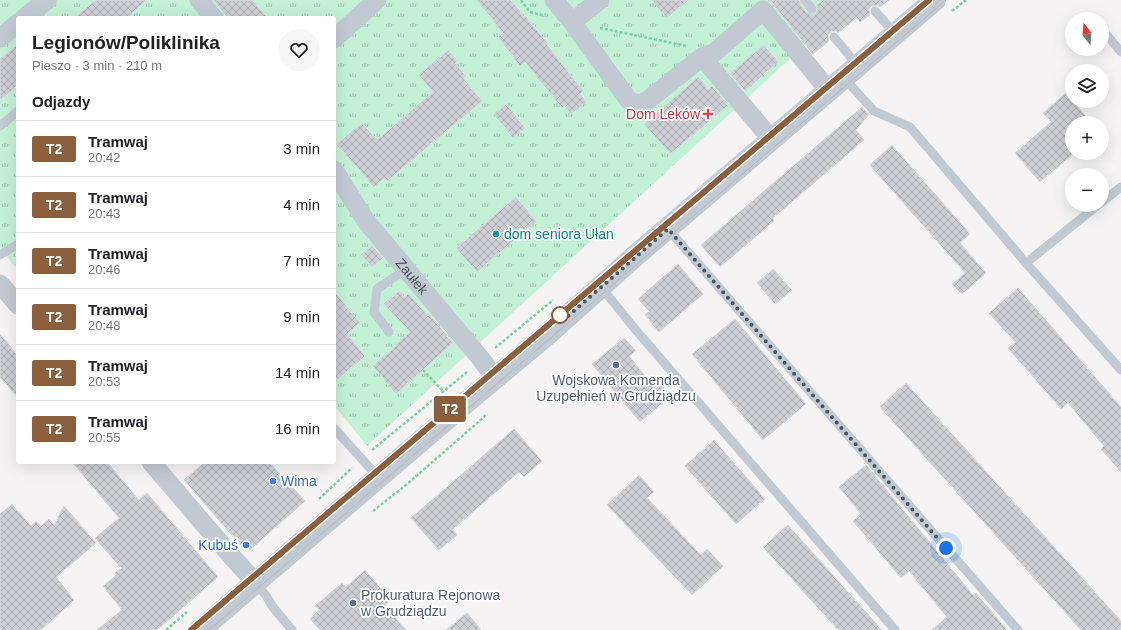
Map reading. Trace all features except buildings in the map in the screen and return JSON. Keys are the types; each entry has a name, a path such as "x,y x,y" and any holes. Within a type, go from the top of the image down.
{"street":[{"path":"27,16 47,0"},
{"path":"199,0 212,16"},
{"path":"336,37 377,0"},
{"path":"554,0 572,22 630,102 635,104 642,104 648,100 708,54 759,5 844,78"},
{"path":"572,22 600,0"},
{"path":"200,630 549,333 935,0"},
{"path":"0,38 16,25"},
{"path":"708,54 772,140"},
{"name":"Zaułek","path":"336,173 366,221 495,378"},
{"path":"0,284 16,303"},
{"path":"153,464 256,583"}],"lane":[{"path":"805,0 812,9"},
{"path":"875,11 895,34"},
{"path":"834,37 844,78 874,111 910,127 1026,263 1121,370"},
{"path":"1109,37 1121,52"},
{"path":"0,126 16,113"},
{"path":"1109,196 1121,187"},
{"path":"1026,263 1089,212"},
{"path":"668,229 1018,630"},
{"path":"0,255 16,245"},
{"path":"389,332 374,312 377,289 406,269"},
{"path":"601,287 635,329 895,630"},
{"path":"336,430 378,477"},
{"path":"256,583 272,606 292,630"}],"path":[{"path":"520,0 530,12 708,54"},
{"path":"317,501 362,459 553,300"},
{"path":"423,370 443,392"},
{"path":"406,484 484,417 488,410"},
{"path":"166,630 189,611"}],"green space":[{"path":"0,0 854,0 367,446 336,407 336,16 16,16 16,268 0,248"}],"tram line":[{"path":"191,630 929,0"},
{"name":"T2","path":"191,630 929,0"},
{"path":"209,630 946,0"}],"place":[{"name":"Dom Leków","path":"708,114"},
{"name":"dom seniora Ułan","path":"496,234"},
{"name":"Wojskowa Komenda Uzupełnień w Grudziądzu","path":"616,365"},
{"name":"Wima","path":"273,481"},
{"name":"Kubuś","path":"246,545"},
{"name":"Prokuratura Rejonowa w Grudziądzu","path":"353,603"}],"route":[{"path":"560,315 559,324 668,229 946,548"}]}
